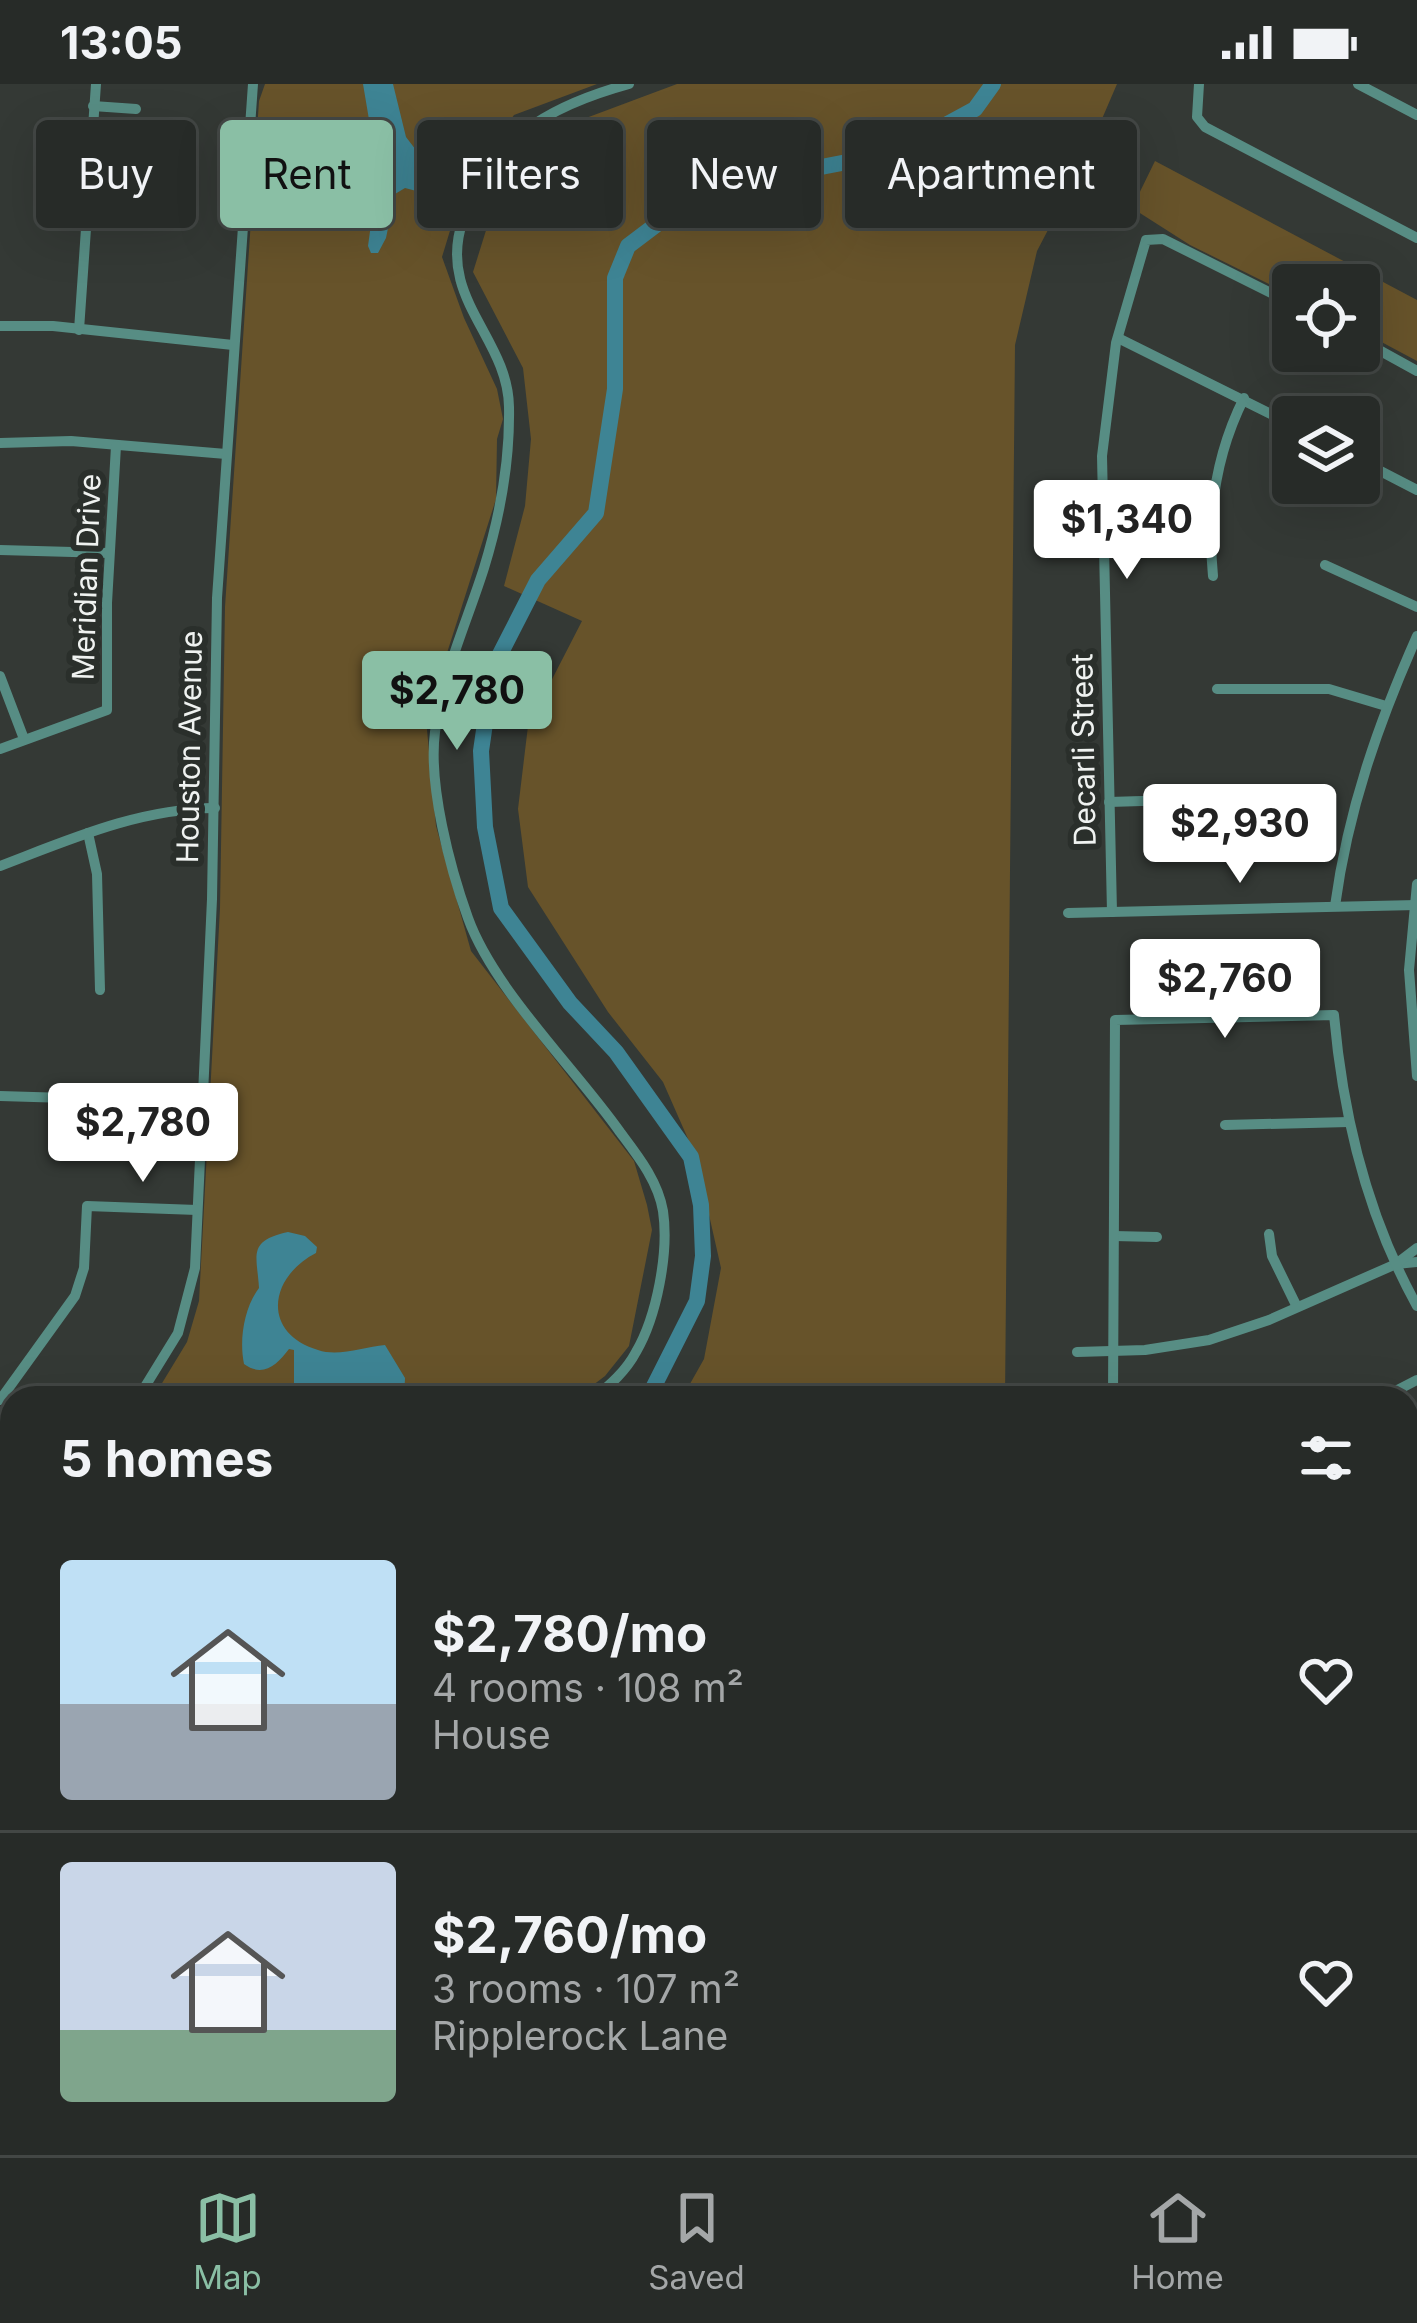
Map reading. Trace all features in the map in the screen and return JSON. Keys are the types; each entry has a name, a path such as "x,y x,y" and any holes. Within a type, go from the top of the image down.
{"street":[{"path":"93,120 96,84"},
{"name":"Houston Avenue","path":"146,1386 167,1355 186,1312 195,1268 215,808 217,598 253,84"},
{"path":"606,1386 623,1370 644,1334 664,1239 662,1205 643,1163 508,987 473,931 449,850 434,742 447,675 491,542 508,443 506,386 461,288 456,253 459,235 474,194 508,141 561,108 629,84"},
{"path":"1199,84 1197,117 1205,127 1417,238"},
{"path":"1358,84 1417,115"},
{"path":"94,106 136,109"},
{"path":"79,330 85,228"},
{"name":"Decarli Street","path":"1112,911 1101,488 1104,417 1118,338 1146,241 1154,238 1272,294"},
{"path":"0,326 232,345"},
{"path":"1118,338 1272,413"},
{"path":"1380,351 1417,371"},
{"path":"1214,576 1214,489 1226,438 1244,398"},
{"path":"0,442 70,441 226,454"},
{"name":"Meridian Drive","path":"24,740 107,710 116,446"},
{"path":"1380,471 1417,490"},
{"path":"0,550 110,553"},
{"path":"1325,566 1417,607"},
{"path":"1335,906 1353,806 1386,706 1417,636"},
{"path":"0,676 24,740 0,748"},
{"path":"1217,688 1329,689 1386,706"},
{"path":"1109,802 1241,798"},
{"path":"0,866 146,814 215,808"},
{"path":"88,832 97,874 100,990"},
{"path":"1417,884 1409,1003 1417,1076"},
{"path":"1068,914 1416,906"},
{"path":"1112,1386 1115,1020 1334,1015 1349,1122 1370,1199 1417,1306"},
{"path":"0,1096 200,1102"},
{"path":"1225,1125 1349,1122"},
{"path":"5,1383 75,1296 84,1268 87,1206 197,1210"},
{"path":"1269,1234 1272,1256 1297,1307"},
{"path":"1114,1236 1157,1237"},
{"path":"1077,1352 1209,1340 1396,1264 1417,1248"},
{"path":"1396,1264 1417,1262"}],"shaded area":[{"path":"265,84 597,84 511,120 417,120 417,228 451,228 442,257 497,389 503,419 497,439 496,499 426,719 436,826 471,951 634,1161 652,1230 629,1346 592,1386 160,1386 187,1342 199,1301 220,908 225,607 250,228 393,228 393,120 258,120"},
{"path":"677,84 1117,84 1102,120 845,120 845,228 1049,228 1037,251 1015,345 1005,1386 689,1386 704,1359 721,1268 696,1157 663,1082 608,1012 528,887 518,809 528,726 582,621 504,586 525,506 531,439 523,368 473,272 487,228 623,228 623,120 583,120"},
{"path":"1155,161 1349,264 1272,264 1272,286 1190,245 1137,211 1137,198"},
{"path":"1380,280 1417,300 1417,361 1380,341"}],"water":[{"path":"363,84 393,84 406,137 417,151 417,191 405,188 395,194 393,204 393,120 369,120"},
{"path":"370,228 388,228 378,253 371,253"},
{"path":"288,1232 305,1236 317,1247 288,1276 281,1290 280,1318 287,1331 326,1352 385,1345 405,1378 405,1386 294,1386 294,1350 289,1349 263,1370 244,1364 244,1325 259,1288 257,1251"}],"waterway":[{"path":"654,1386 697,1301 703,1256 701,1205 691,1157 616,1052 570,1003 501,908 485,827 481,751 493,668 538,580 596,513 615,389 615,278 628,246 665,218 754,180 873,157 929,134 975,109 993,84"}]}
